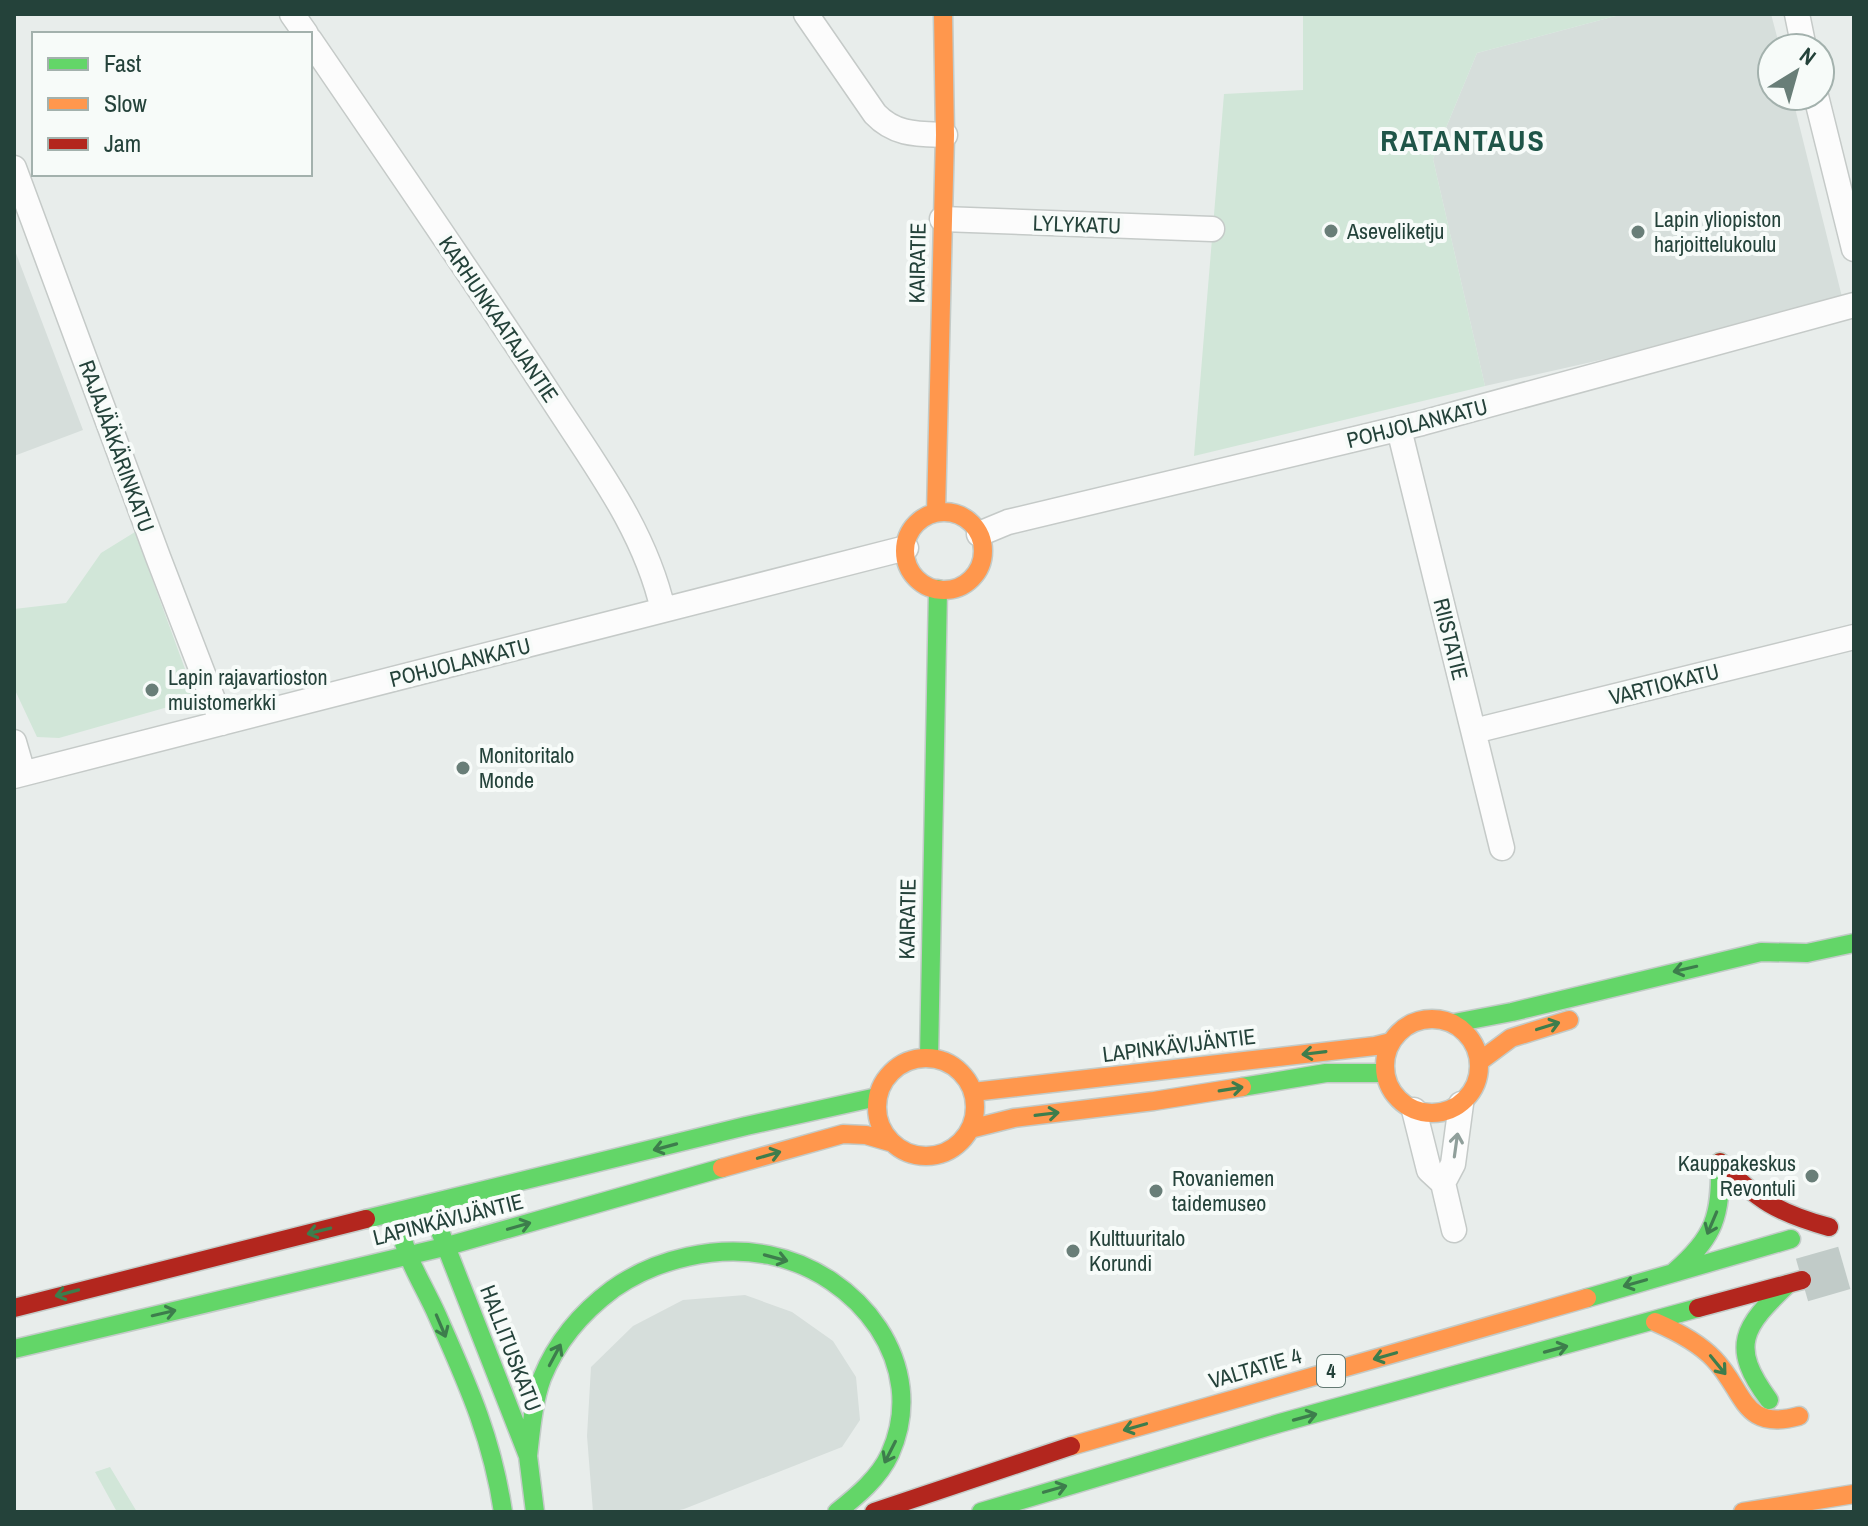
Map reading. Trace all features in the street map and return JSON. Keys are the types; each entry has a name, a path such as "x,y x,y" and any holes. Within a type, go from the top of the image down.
{"main road":[{"name":"KAIRATIE","path":"936,513 945,135 943,14"},
{"path":"949,512 961,516 972,523 979,534 983,557 971,579 961,586 938,589 927,585 911,570 906,548 915,525 936,513 949,512"},
{"name":"KAIRATIE","path":"929,1058 938,589"},
{"path":"1454,1023 1472,1039 1480,1061 1476,1085 1461,1104 1439,1113 1414,1110 1394,1094 1385,1073 1386,1055 1391,1042 1403,1028 1415,1021 1432,1018 1454,1023 1761,952 1807,953 1854,943"},
{"path":"1768,974 1807,953"},
{"path":"1480,1061 1511,1038 1588,1014"},
{"name":"LAPINKÄVIJÄNTIE","path":"973,1092 1391,1042"},
{"path":"929,1058 943,1061 956,1068 973,1092 975,1110 970,1129 961,1143 931,1157 909,1154 890,1142 878,1121 877,1097 887,1076 906,1062 929,1058"},
{"path":"970,1129 1014,1118 1154,1101 1326,1073 1385,1073"},
{"name":"LAPINKÄVIJÄNTIE","path":"14,1308 115,1280 777,1117 877,1097"},
{"name":"LAPINKÄVIJÄNTIE","path":"14,1349 444,1247 843,1134 866,1135 890,1142"},
{"path":"1674,1272 1702,1246 1709,1230 1721,1195 1720,1162 1766,1206 1790,1217 1829,1227"},
{"name":"HALLITUSKATU","path":"431,1204 444,1247 472,1309 528,1456 535,1512"},
{"path":"395,1212 407,1255 482,1419 496,1466 503,1512"},
{"name":"VALTATIE 4","path":"874,1512 1063,1448 1791,1239"},
{"path":"528,1456 539,1389 564,1338 592,1306 628,1279 669,1261 698,1254 736,1251 767,1255 797,1264 829,1279 857,1302 880,1327 896,1355 904,1384 903,1414 897,1440 867,1486 837,1512"},
{"name":"4","path":"981,1512 1280,1423 1795,1282 1760,1310 1749,1324 1744,1351 1752,1378 1765,1396 1788,1414 1799,1416 1774,1423 1761,1419 1749,1408 1713,1357 1655,1322"},
{"path":"1743,1512 1854,1494"}],"street":[{"path":"292,14 305,32"},
{"path":"806,14 875,114 886,125 909,134 945,135"},
{"name":"KARHUNKAATAJANTIE","path":"312,43 513,338 631,521 657,582 663,610"},
{"path":"1820,112 1854,249"},
{"name":"RAJAJÄÄKÄRINKATU","path":"14,168 222,723"},
{"name":"LYLYKATU","path":"942,219 1212,229"},
{"name":"POHJOLANKATU","path":"979,534 1008,522 1399,429 1854,305"},
{"name":"RIISTATIE","path":"1399,429 1502,848"},
{"name":"POHJOLANKATU","path":"18,775 906,548"},
{"name":"VARTIOKATU","path":"1474,731 1854,637"},
{"path":"14,742 18,775"},
{"path":"1443,1183 1453,1164 1461,1104"},
{"path":"1414,1110 1429,1170 1443,1183 1454,1230"}],"shaded area":[{"name":"Lapin yliopiston harjoittelukoulu","path":"1623,14 1771,14 1776,32 1756,32 1756,112 1796,112 1844,305 1485,386 1433,159 1477,53"},
{"path":"14,248 83,430 14,456"},
{"path":"745,1295 792,1312 833,1341 856,1377 860,1420 842,1447 684,1509 670,1512 593,1512 587,1436 591,1367 633,1326 683,1300"}],"green space":[{"path":"1303,14 1623,14 1477,53 1433,159 1485,386 1194,456 1224,94 1303,90"},
{"path":"135,532 196,699 59,738 37,737 14,688 14,609 66,603 101,553"},
{"path":"110,1467 137,1512 117,1512 95,1472"}],"tunnel":[{"path":"1802,1280 1854,1265"}],"traffic: fast":[{"path":"929,1058 938,589"},
{"path":"1454,1023 1761,952 1807,953 1854,943"},
{"path":"1242,1087 1326,1073 1385,1073"},
{"path":"366,1219 877,1097"},
{"path":"1674,1272 1699,1248 1713,1224 1719,1197 1720,1162"},
{"path":"14,1349 444,1247 722,1168"},
{"path":"438,1226 528,1456 535,1512"},
{"path":"402,1236 477,1411 492,1459 503,1512"},
{"path":"1587,1298 1791,1239"},
{"path":"528,1456 536,1397 548,1365 571,1329 602,1298 630,1278 668,1262 708,1253 769,1255 802,1265 832,1281 857,1302 878,1328 893,1357 901,1388 900,1421 890,1454 874,1479 837,1512"},
{"path":"1769,1400 1749,1365 1747,1338 1760,1313 1788,1284"},
{"path":"981,1512 1280,1423 1698,1308"}],"traffic: slow":[{"path":"936,513 945,135 943,14"},
{"path":"944,512 959,515 971,524 980,536 983,551 980,566 971,578 959,587 944,590 929,587 917,578 908,566 905,551 908,536 917,524 929,515 944,512"},
{"path":"1423,1019 1441,1019 1466,1032 1476,1048 1479,1066 1476,1084 1466,1100 1441,1113 1423,1113 1398,1100 1385,1075 1385,1057 1398,1032 1423,1019"},
{"path":"1480,1061 1511,1038 1569,1020"},
{"path":"973,1092 1391,1042"},
{"path":"916,1058 936,1058 961,1072 972,1088 975,1107 972,1126 961,1142 936,1156 916,1156 899,1148 885,1134 877,1117 877,1097 885,1080 899,1066 916,1058"},
{"path":"970,1129 1014,1118 1242,1087"},
{"path":"722,1168 843,1134 866,1135 890,1142"},
{"path":"1071,1446 1587,1298"},
{"path":"1655,1322 1708,1353 1755,1413 1780,1419 1799,1416"},
{"path":"1743,1512 1854,1494"}],"traffic: jam":[{"path":"1720,1162 1769,1204 1829,1227"},
{"path":"14,1308 366,1219"},
{"path":"1698,1308 1802,1280"},
{"path":"874,1512 1071,1446"}],"place":[{"name":"Aseveliketju","path":"1331,231"},
{"name":"Lapin yliopiston harjoittelukoulu","path":"1638,232"},
{"name":"Lapin rajavartioston muistomerkki","path":"152,690"},
{"name":"Monitoritalo Monde","path":"463,768"},
{"name":"Kauppakeskus Revontuli","path":"1812,1176"},
{"name":"Rovaniemen taidemuseo","path":"1156,1191"},
{"name":"Kulttuuritalo Korundi","path":"1073,1251"}],"district":[{"name":"RATANTAUS","path":"1463,141"}]}
